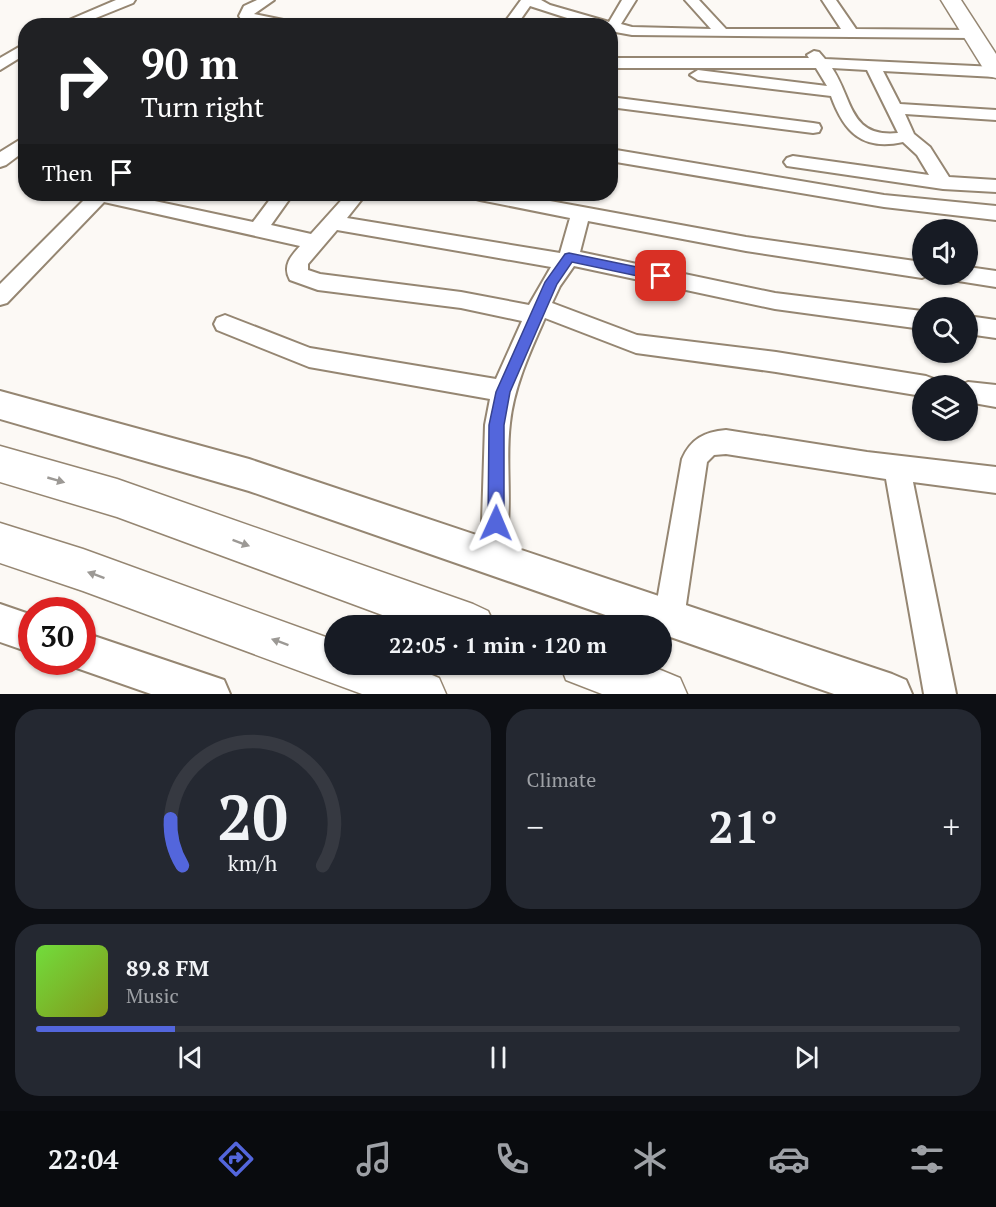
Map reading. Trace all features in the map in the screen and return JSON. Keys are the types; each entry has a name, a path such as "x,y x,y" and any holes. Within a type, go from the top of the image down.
{"main road":[{"path":"951,0 996,71"},
{"path":"0,464 117,498 441,615"},
{"path":"0,543 83,570 324,658"},
{"path":"372,675 423,694"},
{"path":"612,675 664,694"}],"street":[{"path":"79,0 84,16"},
{"path":"80,18 128,0"},
{"path":"255,18 246,16 249,9 267,0"},
{"path":"618,19 629,0"},
{"path":"692,0 721,32"},
{"path":"829,0 851,33"},
{"path":"515,18 528,1 579,18"},
{"path":"618,28 665,33 972,34"},
{"path":"796,33 830,76 847,119 862,133 898,139 906,136"},
{"path":"618,64 820,63 996,71"},
{"path":"618,65 837,92"},
{"path":"872,65 906,131 906,136 924,151 943,183"},
{"path":"758,121 759,82"},
{"path":"618,103 813,128"},
{"path":"894,108 996,115"},
{"path":"0,161 18,147"},
{"path":"618,156 884,201 996,213"},
{"path":"793,162 943,183 996,186"},
{"path":"0,297 93,201"},
{"path":"131,201 314,242"},
{"path":"257,230 279,201"},
{"path":"351,201 314,242 296,267 297,274 318,282 537,311 636,344 776,362 912,384"},
{"path":"517,201 746,244 912,269"},
{"path":"488,556 496,523 496,425 503,392 551,282 568,260 581,213"},
{"path":"332,222 568,260 776,301 912,319"},
{"path":"978,277 996,279"},
{"path":"225,324 309,357 503,392"},
{"path":"978,326 996,329"},
{"path":"978,393 996,396"},
{"path":"0,405 249,475 660,615"},
{"path":"669,615 695,459 702,447 710,443 726,442 996,480"},
{"path":"897,467 940,694"},
{"path":"672,619 892,694"},
{"path":"0,623 18,629"},
{"path":"96,658 154,686 210,694"}],"route":[{"path":"496,523 496,425 503,392 551,282 569,257 661,276"}]}
